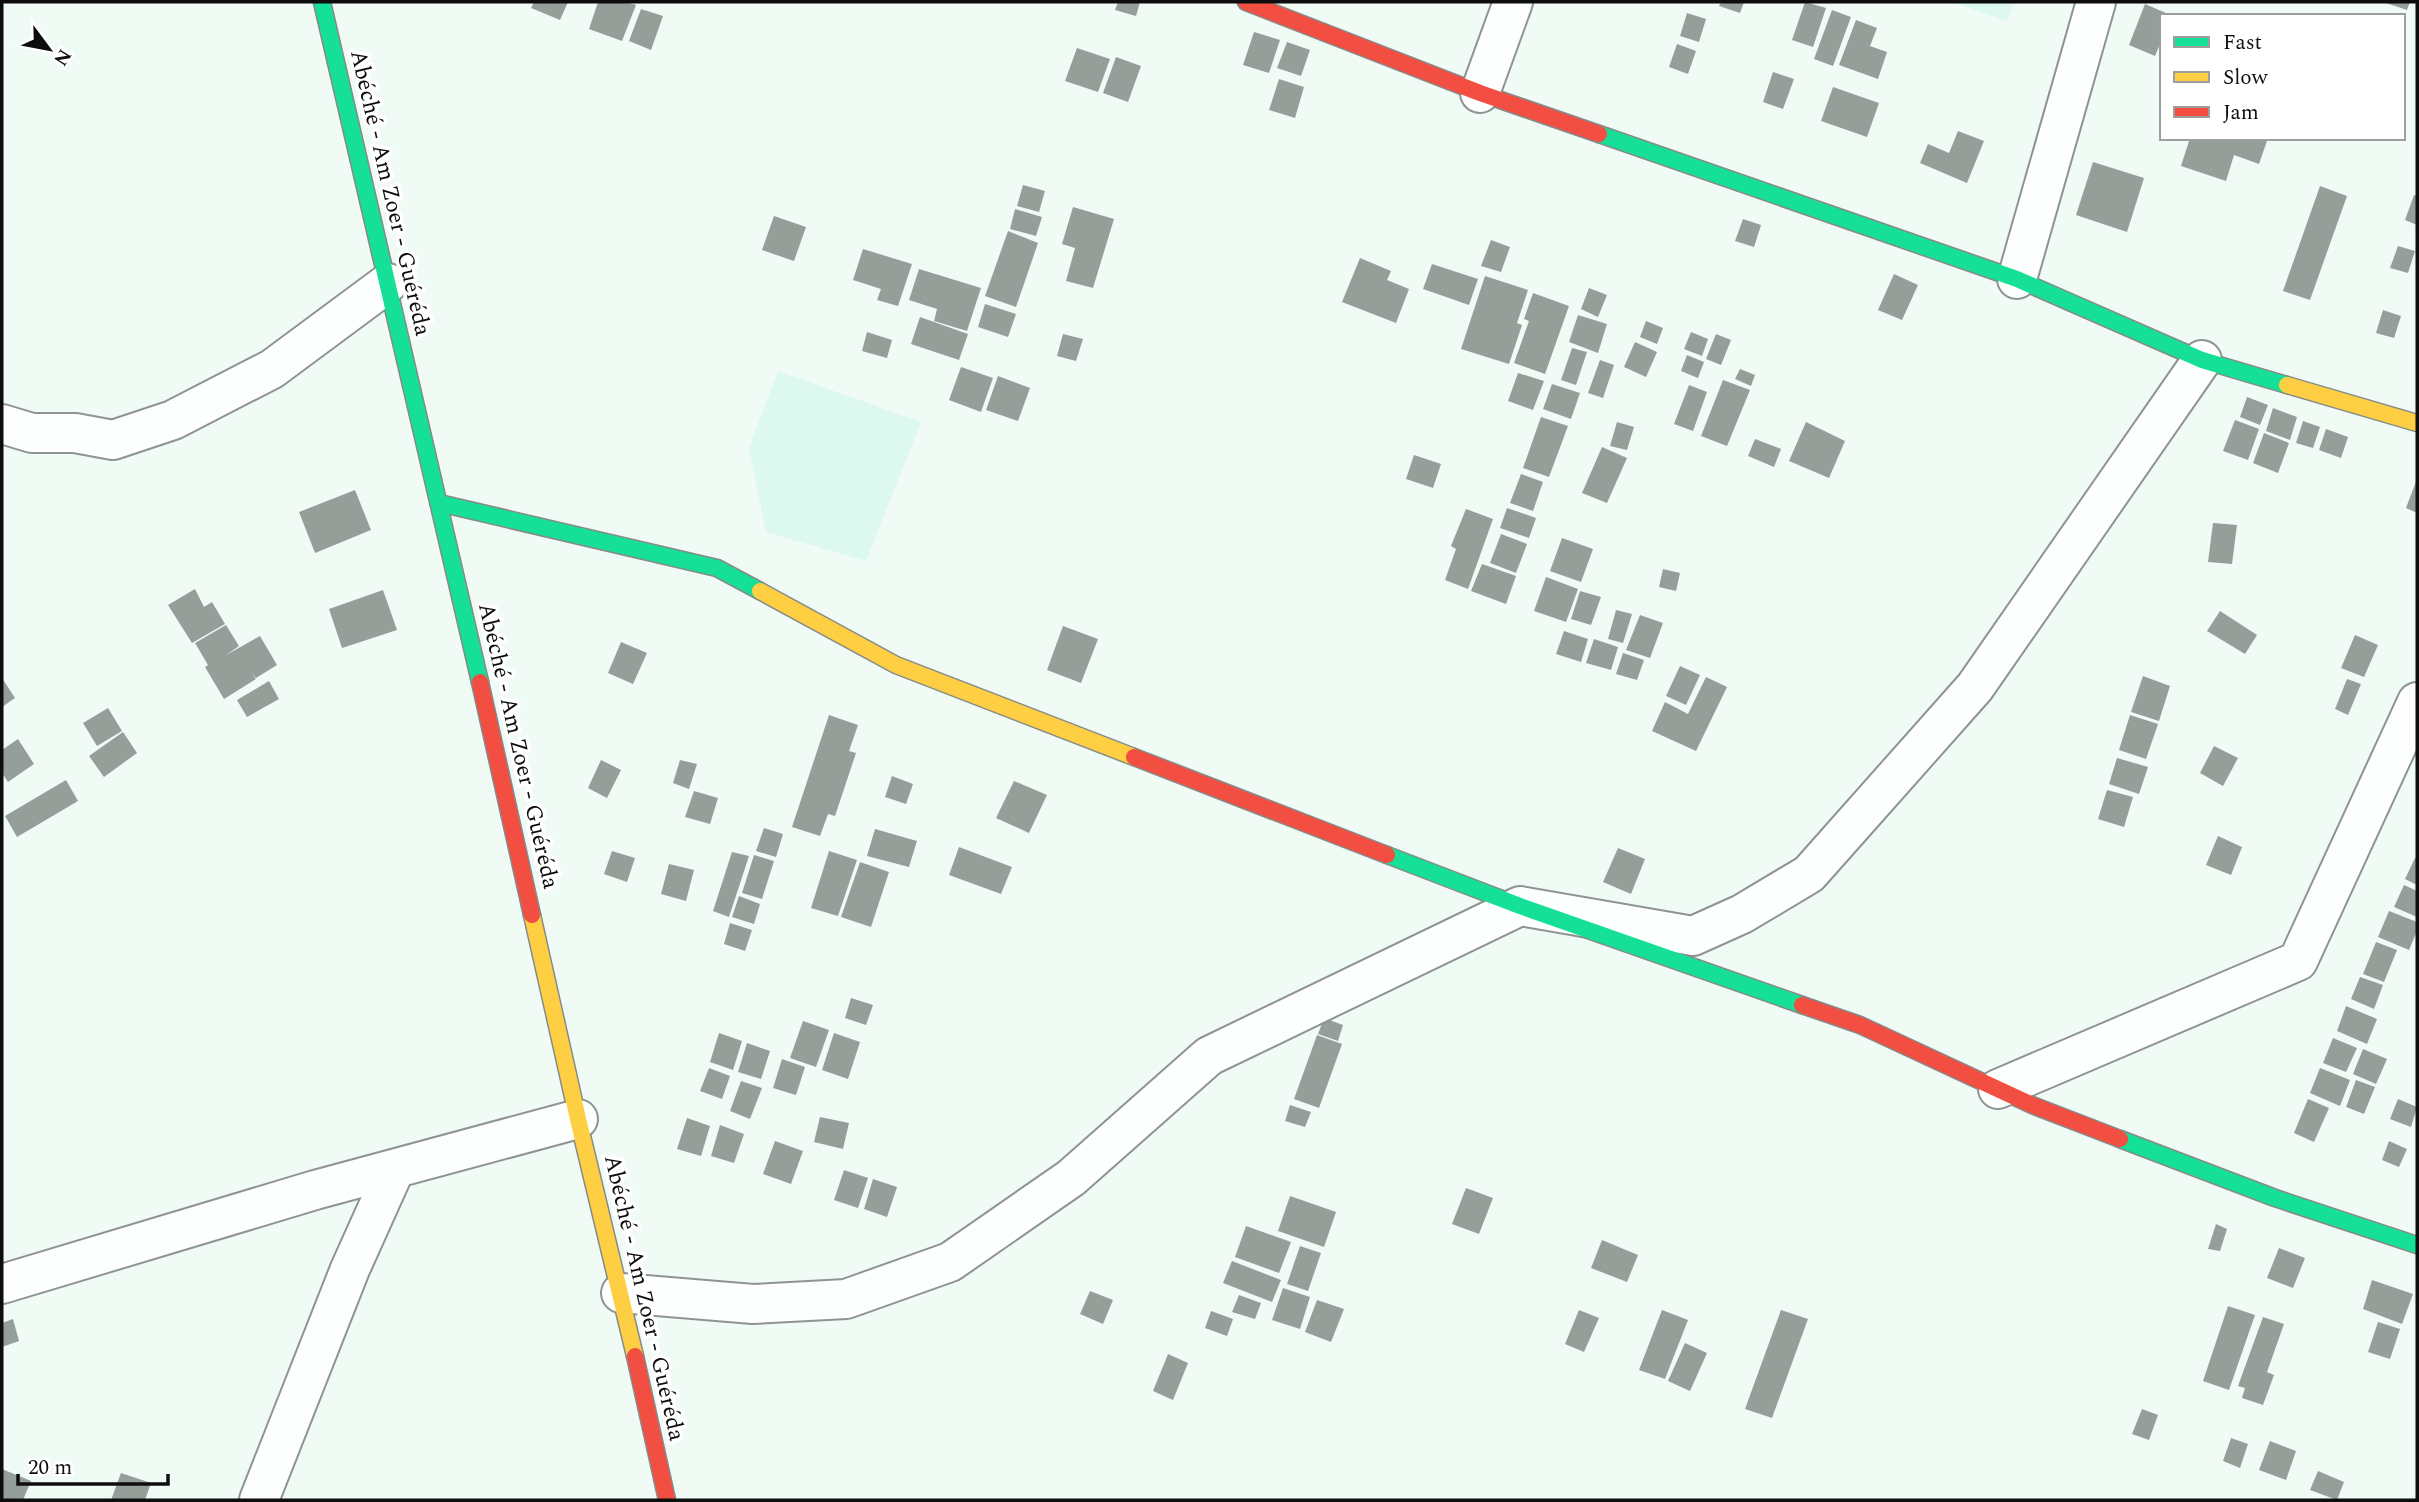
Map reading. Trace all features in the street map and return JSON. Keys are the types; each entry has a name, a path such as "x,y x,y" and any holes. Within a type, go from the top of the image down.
{"street":[{"name":"Abéché - Am Zoer - Guéréda","path":"322,2 667,1500"},
{"path":"1246,2 1480,93 2017,279 2202,360 2417,424"},
{"path":"1480,93 1513,2"},
{"path":"2017,279 2096,2"},
{"path":"2,424 32,433 75,433 113,440 173,420 272,369 388,283"},
{"path":"621,1293 753,1304 846,1299 950,1262 1071,1178 1209,1056 1520,906 1693,936 1742,914 1809,874 1975,687 2202,360"},
{"path":"439,503 717,568 896,665 1520,906 1860,1025 2032,1105 2275,1198 2417,1245"},
{"path":"1998,1089 2298,961 2417,702"},
{"path":"2,1284 395,1169 578,1119"},
{"path":"259,1500 350,1269 395,1169"}],"green space":[{"path":"1953,2 2014,2 2007,21"},
{"path":"778,371 921,422 866,561 766,532 749,448"}],"building":[{"path":"534,2 568,2 560,20 531,8"},
{"path":"598,2 626,2 636,5 622,41 589,29"},
{"path":"1118,2 1140,2 1136,16 1115,10"},
{"path":"1721,2 1744,2 1740,13 1719,6"},
{"path":"1805,2 1826,8 1813,47 1792,40"},
{"path":"2383,2 2410,2 2407,10"},
{"path":"2145,4 2168,14 2160,14 2160,44 2155,56 2129,45"},
{"path":"641,9 663,16 651,50 629,41"},
{"path":"1832,10 1851,17 1833,66 1814,59"},
{"path":"1687,13 1706,19 1699,42 1680,36"},
{"path":"1856,20 1877,28 1870,46 1887,52 1878,79 1839,65"},
{"path":"1254,32 1280,40 1269,73 1243,65"},
{"path":"1287,42 1310,50 1301,76 1277,68"},
{"path":"1677,44 1696,51 1688,74 1669,67"},
{"path":"1077,48 1110,59 1098,92 1065,81"},
{"path":"1116,57 1141,66 1128,102 1103,93"},
{"path":"1773,72 1794,79 1783,109 1763,102"},
{"path":"1279,79 1304,87 1295,118 1269,110"},
{"path":"1833,87 1879,103 1867,137 1821,121"},
{"path":"1958,131 1984,141 1967,183 1920,163 1928,144 1949,153"},
{"path":"2187,140 2267,140 2259,164 2234,155 2226,181 2181,166 2189,141"},
{"path":"2093,162 2144,178 2127,232 2076,215"},
{"path":"1023,185 1045,191 1039,212 1017,206"},
{"path":"2320,186 2347,196 2310,300 2283,291"},
{"path":"2414,195 2417,196 2417,225 2405,220"},
{"path":"1073,207 1114,219 1093,288 1066,281 1075,248 1062,244"},
{"path":"1015,209 1042,217 1036,236 1010,229"},
{"path":"774,216 806,227 794,261 762,250"},
{"path":"1743,219 1761,225 1754,247 1735,241"},
{"path":"1008,231 1038,243 1016,307 985,296"},
{"path":"1491,240 1510,247 1501,272 1481,266"},
{"path":"2398,246 2415,251 2408,273 2390,268"},
{"path":"863,249 912,264 898,306 877,300 881,289 853,280"},
{"path":"1360,258 1391,271 1387,280 1409,289 1396,323 1342,302"},
{"path":"1432,264 1478,279 1469,305 1423,289"},
{"path":"919,269 981,288 967,331 934,321 937,309 909,300"},
{"path":"1894,274 1918,285 1902,320 1878,310"},
{"path":"1485,276 1528,290 1517,323 1522,325 1509,364 1461,349"},
{"path":"1589,288 1607,295 1598,317 1581,309"},
{"path":"1533,293 1569,306 1545,374 1514,363 1529,321 1524,319"},
{"path":"985,304 1016,314 1008,337 978,327"},
{"path":"2383,310 2401,316 2394,338 2376,333"},
{"path":"1578,315 1607,324 1598,353 1569,342"},
{"path":"920,317 968,334 959,360 911,344"},
{"path":"1646,321 1663,328 1657,344 1640,337"},
{"path":"867,332 892,340 887,358 862,351"},
{"path":"1691,332 1708,339 1702,356 1684,349"},
{"path":"1063,334 1083,339 1076,361 1057,356"},
{"path":"1716,334 1731,340 1721,365 1706,359"},
{"path":"1635,342 1657,352 1646,377 1624,367"},
{"path":"1572,348 1587,352 1576,385 1561,380"},
{"path":"1687,355 1704,362 1698,378 1681,371"},
{"path":"1600,360 1614,365 1603,398 1588,393"},
{"path":"961,367 993,378 981,412 949,400"},
{"path":"1740,369 1755,375 1751,386 1735,379"},
{"path":"1518,373 1544,381 1533,410 1508,401"},
{"path":"998,376 1030,388 1018,421 986,410"},
{"path":"1723,380 1750,390 1727,446 1701,436"},
{"path":"1552,384 1580,393 1571,419 1543,409"},
{"path":"1689,385 1707,392 1693,431 1674,424"},
{"path":"2247,397 2268,405 2260,425 2240,417"},
{"path":"2273,408 2297,417 2290,440 2266,431"},
{"path":"1541,417 1568,426 1549,477 1523,468"},
{"path":"2235,420 2259,429 2248,460 2223,451"},
{"path":"2303,421 2320,427 2313,448 2296,443"},
{"path":"1617,422 1634,427 1627,450 1610,446"},
{"path":"1806,422 1845,441 1829,478 1789,461"},
{"path":"2326,429 2348,437 2341,458 2319,450"},
{"path":"2264,433 2289,443 2278,473 2253,463"},
{"path":"1755,439 1781,449 1774,467 1748,456"},
{"path":"1602,447 1627,458 1607,503 1582,493"},
{"path":"1414,455 1441,464 1433,488 1406,479"},
{"path":"1521,474 1543,482 1533,511 1510,503"},
{"path":"2417,479 2417,513 2406,508"},
{"path":"355,490 371,530 315,553 299,512"},
{"path":"1507,508 1536,518 1529,538 1500,528"},
{"path":"1466,509 1493,519 1468,589 1445,580 1456,549 1451,546"},
{"path":"2213,523 2237,525 2232,564 2208,562"},
{"path":"1501,534 1527,544 1516,573 1490,563"},
{"path":"1562,538 1593,549 1581,582 1550,571"},
{"path":"1482,564 1516,576 1506,604 1471,591"},
{"path":"1663,569 1680,573 1676,591 1659,587"},
{"path":"1546,577 1578,589 1566,622 1534,611"},
{"path":"195,589 204,607 212,602 225,624 192,643 168,605"},
{"path":"383,590 397,630 342,648 329,609"},
{"path":"1580,591 1601,597 1591,625 1571,619"},
{"path":"1616,610 1632,614 1623,643 1608,639"},
{"path":"2220,611 2257,635 2245,654 2207,631"},
{"path":"1640,615 1663,623 1650,658 1626,650"},
{"path":"226,625 239,646 226,655 260,636 277,665 256,678 251,672 256,679 224,699 205,667 208,665 195,643"},
{"path":"1063,626 1098,639 1081,683 1047,670"},
{"path":"1564,631 1588,639 1581,662 1556,654"},
{"path":"2355,635 2378,645 2364,677 2341,668"},
{"path":"1594,639 1618,647 1611,670 1586,663"},
{"path":"621,642 647,653 633,684 608,673"},
{"path":"1623,653 1644,660 1637,680 1616,674"},
{"path":"1680,666 1700,675 1686,705 1666,696"},
{"path":"2143,676 2170,686 2159,721 2131,712"},
{"path":"1706,677 1727,687 1696,751 1652,731 1665,702 1688,714"},
{"path":"2,678 15,698 2,707"},
{"path":"2347,679 2361,684 2348,715 2335,709"},
{"path":"269,681 279,699 247,717 237,700"},
{"path":"108,708 122,731 97,746 83,723"},
{"path":"829,715 858,725 849,751 856,753 835,816 828,814 820,836 792,827"},
{"path":"2130,715 2158,724 2146,759 2119,750"},
{"path":"123,732 137,753 104,777 89,756"},
{"path":"18,739 34,764 8,782 2,773 2,750"},
{"path":"2214,746 2238,758 2223,786 2200,773"},
{"path":"2117,758 2148,767 2139,794 2109,784"},
{"path":"601,760 621,770 607,798 588,788"},
{"path":"680,760 697,764 689,789 673,783"},
{"path":"892,776 913,784 906,804 885,797"},
{"path":"66,780 78,801 17,837 5,816"},
{"path":"1014,781 1047,795 1029,833 996,818"},
{"path":"2107,790 2133,797 2124,827 2098,819"},
{"path":"694,791 718,798 710,824 685,817"},
{"path":"764,828 783,834 776,857 756,851"},
{"path":"875,829 917,841 909,867 867,856"},
{"path":"2218,836 2242,847 2231,875 2206,865"},
{"path":"959,847 1012,867 1001,894 949,875"},
{"path":"1618,848 1645,859 1631,894 1603,882"},
{"path":"612,851 635,858 627,882 604,874"},
{"path":"829,851 857,860 838,916 811,908"},
{"path":"732,852 749,856 729,917 713,911"},
{"path":"754,855 774,861 762,899 742,893"},
{"path":"2415,858 2417,859 2417,885 2405,879"},
{"path":"860,862 889,872 871,927 841,917"},
{"path":"669,864 694,870 686,901 661,894"},
{"path":"2404,885 2417,891 2417,917 2394,907"},
{"path":"739,896 760,904 754,924 732,917"},
{"path":"2389,911 2417,922 2417,931 2409,950 2378,937"},
{"path":"730,923 752,930 745,951 724,944"},
{"path":"2376,942 2397,950 2384,982 2363,974"},
{"path":"2360,977 2383,985 2374,1009 2351,999"},
{"path":"851,998 873,1005 866,1025 845,1018"},
{"path":"2346,1006 2377,1019 2367,1044 2337,1031"},
{"path":"1324,1018 1343,1025 1338,1041 1318,1034"},
{"path":"803,1021 829,1030 816,1067 790,1058"},
{"path":"719,1033 742,1041 733,1070 710,1062"},
{"path":"834,1033 860,1042 848,1079 822,1070"},
{"path":"1317,1035 1342,1044 1319,1108 1294,1099"},
{"path":"2333,1038 2357,1048 2346,1072 2323,1063"},
{"path":"747,1043 770,1051 761,1079 738,1072"},
{"path":"2363,1049 2387,1059 2376,1084 2353,1074"},
{"path":"782,1059 805,1067 796,1095 773,1088"},
{"path":"709,1068 730,1076 722,1099 700,1091"},
{"path":"2320,1068 2350,1080 2340,1106 2310,1093"},
{"path":"2356,1080 2375,1087 2364,1114 2346,1107"},
{"path":"741,1081 762,1088 750,1119 730,1111"},
{"path":"2308,1099 2329,1108 2314,1142 2294,1133"},
{"path":"2398,1099 2417,1107 2411,1127 2390,1119"},
{"path":"1290,1105 1311,1112 1305,1127 1285,1121"},
{"path":"820,1117 849,1123 843,1149 814,1142"},
{"path":"687,1118 710,1126 701,1156 677,1149"},
{"path":"720,1125 744,1134 734,1163 711,1156"},
{"path":"775,1141 803,1151 791,1184 763,1174"},
{"path":"2389,1141 2407,1149 2399,1167 2382,1160"},
{"path":"844,1170 868,1178 858,1208 834,1200"},
{"path":"873,1179 897,1187 887,1217 864,1209"},
{"path":"1466,1188 1493,1198 1479,1234 1452,1224"},
{"path":"1290,1196 1336,1212 1324,1247 1278,1231"},
{"path":"2216,1224 2227,1229 2220,1251 2208,1249"},
{"path":"1246,1226 1291,1242 1279,1273 1235,1257"},
{"path":"1602,1240 1638,1255 1627,1282 1591,1268"},
{"path":"1300,1246 1321,1253 1308,1291 1287,1284"},
{"path":"2279,1248 2305,1258 2293,1288 2267,1278"},
{"path":"1232,1261 1281,1280 1272,1302 1223,1283"},
{"path":"2372,1280 2413,1294 2402,1324 2363,1309"},
{"path":"1283,1288 1310,1297 1300,1329 1272,1320"},
{"path":"1090,1291 1113,1300 1103,1324 1080,1314"},
{"path":"1239,1295 1261,1303 1255,1319 1232,1312"},
{"path":"1317,1300 1344,1309 1331,1342 1305,1332"},
{"path":"2228,1306 2255,1315 2229,1390 2203,1381"},
{"path":"1579,1310 1599,1318 1584,1352 1565,1344"},
{"path":"1662,1310 1688,1320 1665,1379 1639,1370"},
{"path":"1781,1310 1808,1319 1772,1418 1745,1409"},
{"path":"1211,1311 1233,1319 1227,1336 1205,1328"},
{"path":"2263,1317 2284,1324 2267,1372 2274,1375 2263,1405 2242,1398 2245,1388 2238,1386"},
{"path":"13,1319 19,1341 2,1347 2,1323"},
{"path":"2378,1322 2400,1329 2390,1359 2368,1352"},
{"path":"1685,1343 1707,1353 1690,1391 1668,1381"},
{"path":"1168,1354 1188,1363 1173,1400 1153,1391"},
{"path":"2142,1409 2158,1415 2149,1440 2132,1434"},
{"path":"2231,1438 2248,1444 2240,1468 2223,1461"},
{"path":"2270,1441 2296,1451 2286,1480 2259,1470"},
{"path":"2,1469 31,1481 23,1500 2,1500"},
{"path":"2318,1471 2344,1482 2337,1500 2310,1490"},
{"path":"121,1473 151,1483 145,1500 111,1500"}],"traffic: fast":[{"path":"322,2 480,682"},
{"path":"1599,134 2017,279 2202,360 2287,385"},
{"path":"439,503 717,568 760,591"},
{"path":"1387,855 1520,906 1802,1005"},
{"path":"2120,1139 2275,1198 2417,1245"}],"traffic: slow":[{"path":"2287,385 2417,423"},
{"path":"760,591 896,665 1134,757"},
{"path":"532,915 635,1356"}],"traffic: jam":[{"path":"1246,2 1480,93 1599,134"},
{"path":"480,682 532,915"},
{"path":"1134,757 1387,855"},
{"path":"1802,1005 1860,1025 2032,1105 2120,1139"},
{"path":"635,1356 667,1500"}]}
